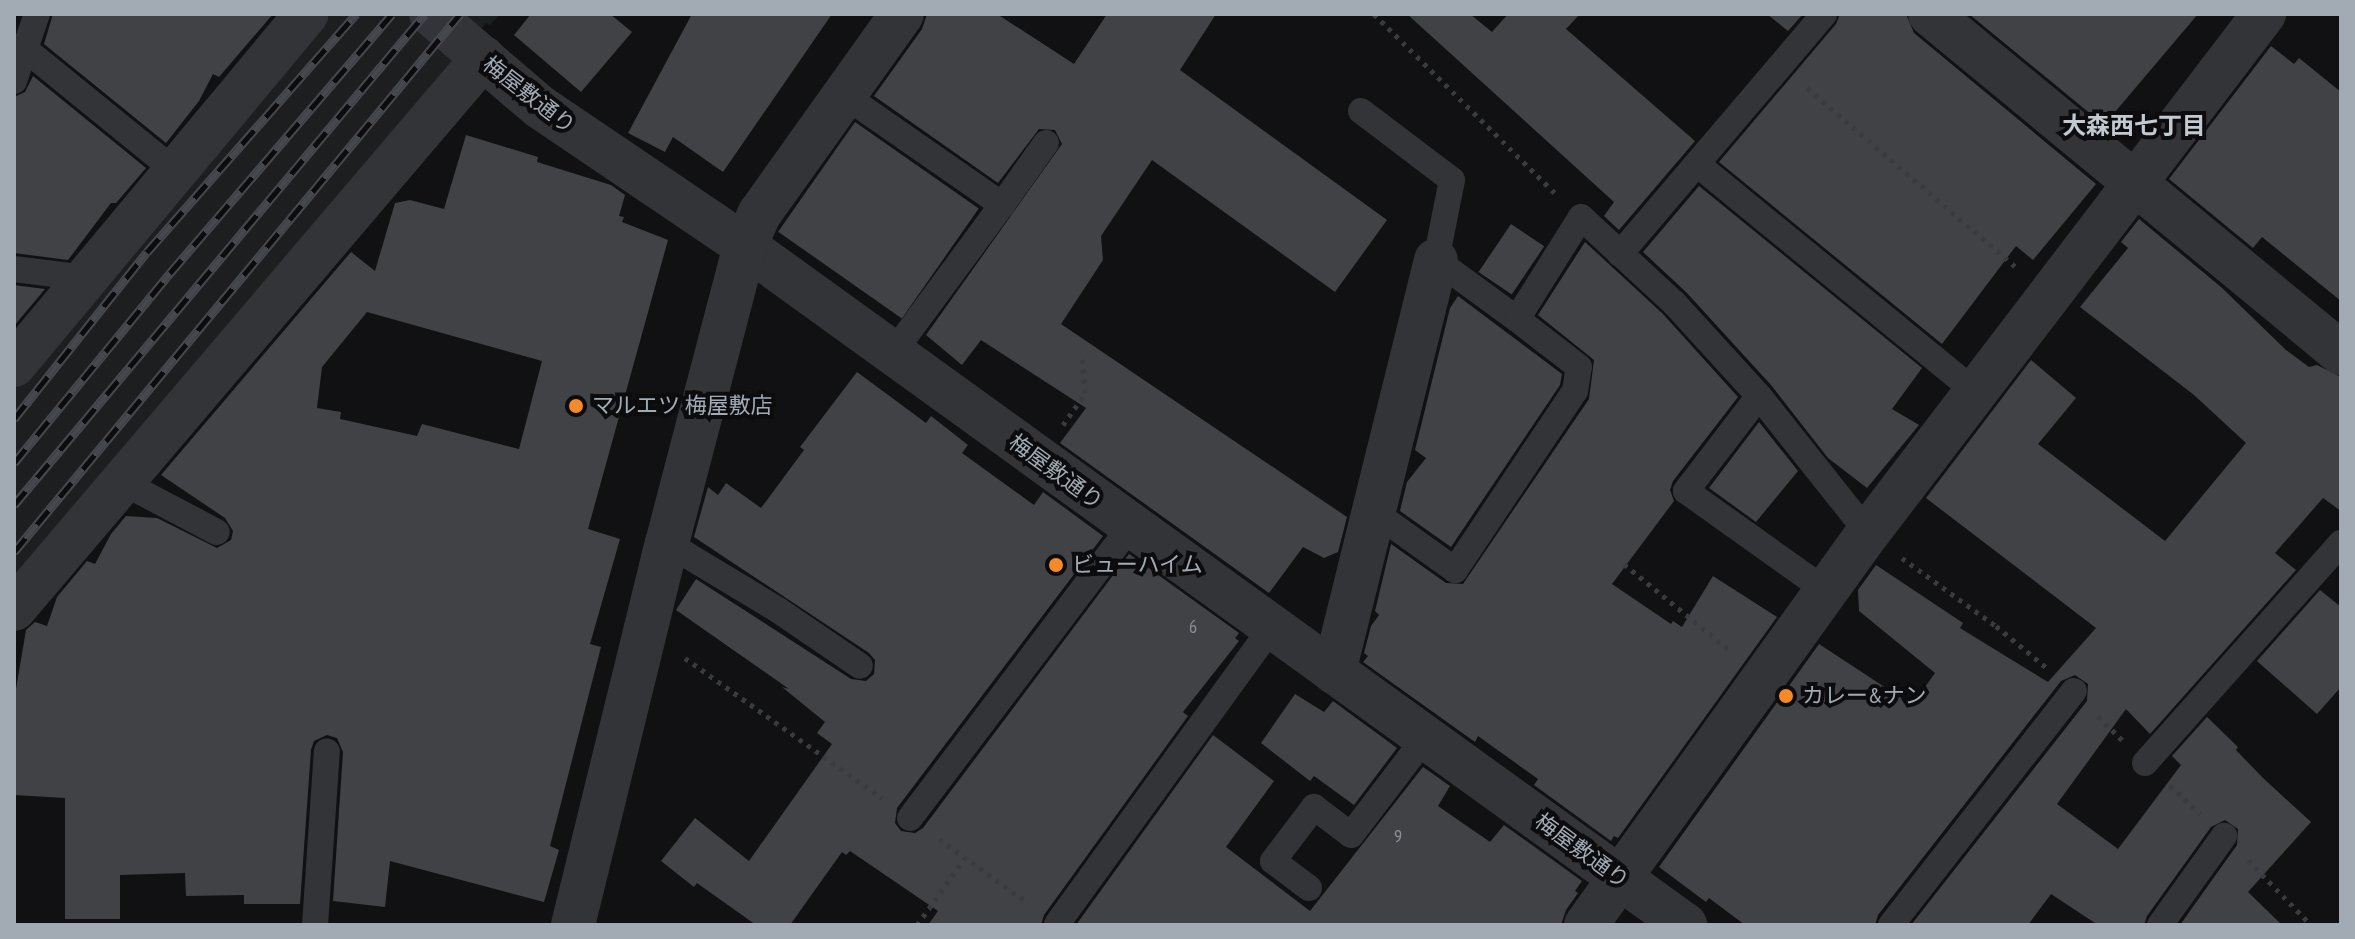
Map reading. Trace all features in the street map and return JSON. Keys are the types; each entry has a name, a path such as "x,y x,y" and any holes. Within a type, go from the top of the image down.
{"street":[{"path":"14,365 306,14"},
{"name":"梅屋敷通り","path":"431,14 540,107 745,246 827,320 893,353 1685,925"},
{"path":"573,925 642,692 645,630 745,246 760,213 902,14"},
{"path":"1930,14 2341,353"},
{"path":"1586,925 1868,533 1976,392 2041,318 2135,182 2264,14"},
{"path":"14,609 483,58"},
{"path":"1334,672 1436,260"}],"lane":[{"path":"14,81 37,14"},
{"path":"1620,254 1824,14"},
{"path":"25,49 175,171"},
{"path":"844,95 1002,205"},
{"path":"1361,111 1452,180 1436,260 1579,367 1575,391 1455,570 1374,512"},
{"path":"893,353 1046,143"},
{"path":"1697,164 1976,392"},
{"path":"1517,319 1581,217 1674,303 1759,396 1868,533"},
{"path":"14,269 86,278"},
{"path":"1759,396 1686,491 1826,591"},
{"path":"122,482 217,532"},
{"path":"910,818 1130,527"},
{"path":"667,543 778,610 860,666"},
{"path":"2145,763 2341,543"},
{"path":"1057,924 1272,627"},
{"path":"1891,925 2074,691"},
{"path":"1309,888 1273,861 1314,807 1351,835 1425,738"},
{"path":"315,925 327,751"},
{"path":"2160,925 2224,836"}],"path":[{"path":"1374,14 1581,217"},
{"path":"1780,65 2041,318"},
{"path":"1039,459 1085,393 1082,353"},
{"path":"1624,564 1764,679"},
{"path":"645,630 1057,924"},
{"path":"917,925 965,858"}],"shaded area":[{"path":"317,14 500,14 490,25 486,23 396,128 14,585 14,380"}],"building":[{"path":"53,14 273,14 219,77 213,74 199,101 166,143 44,44"},
{"path":"531,14 610,14 632,32 581,92 514,35"},
{"path":"692,14 832,14 723,172 673,137 665,152 628,133"},
{"path":"927,14 997,14 1074,64 1107,14 1216,14 1180,70 1387,220 1335,292 1152,160 1101,236 1103,260 1061,324 1347,517 1338,552 1324,558 1303,547 1269,593 1060,443 1086,408 981,340 962,365 926,335 1062,144 1055,130 1039,129 998,183 874,96 922,29"},
{"path":"1407,14 1470,14 1492,32 1508,14 1580,14 1566,29 1695,141 1619,230 1604,216 1614,202"},
{"path":"1767,14 1803,14 1788,31"},
{"path":"1840,14 1906,14 1914,33 2096,184 2033,260 2016,246 1942,344 1719,162 1836,24"},
{"path":"1969,14 2198,14 2104,125"},
{"path":"2271,46 2294,64 2299,58 2341,92 2341,301 2262,237 2253,248 2169,179"},
{"path":"33,76 146,168 116,203 111,203 68,260 14,253 14,97 25,92"},
{"path":"855,122 979,209 902,318 778,232"},
{"path":"466,135 538,157 537,162 611,185 625,195 619,216 624,217 622,222 668,240 588,529 620,539 590,644 601,647 550,846 559,850 544,902 390,861 385,907 333,901 343,752 337,738 327,735 314,741 311,750 300,904 244,904 244,895 186,896 185,873 120,875 120,919 65,919 65,798 14,795 14,701 26,630 35,622 47,626 57,597 87,561 95,564 111,534 126,516 157,518 217,548 231,540 233,531 225,518 161,475 351,252 375,271 395,203 410,200 444,209","holes":["367,312 542,361 519,449 422,424 417,436 340,419 341,412 317,408 322,367"]},
{"path":"1699,186 1922,368 1892,409 1919,425 1867,488 1828,458 1771,385 1686,292 1643,252"},
{"path":"2139,219 2221,287 2286,350 2309,367 2317,365 2341,377 2341,511 2323,498 2275,553 2296,570 2150,734 2126,709 2057,804 2118,849 2181,765 2172,756 2207,717 2238,747 2236,750 2263,778 2311,822 2248,892 2282,925 2180,925 2237,845 2238,829 2225,820 2211,827 2147,916 2144,925 2098,925 2051,894 2028,925 1911,925 2087,701 2088,684 2075,675 2061,681 1878,915 1875,925 1745,925 1709,898 1706,902 1659,867 1819,644 1912,705 1935,673 1859,611 1858,590 1876,565 1963,623 1960,628 2048,682 2096,628 1926,498 2031,360 2076,398 2038,444 2165,541 2246,443 2194,395 2080,307 2128,248 2121,242"},
{"path":"1511,224 1544,246 1512,294 1479,272"},
{"path":"1585,242 1663,314 1738,397 1673,481 1670,490 1674,501 1612,584 1671,624 1673,621 1682,627 1713,576 1777,617 1618,838 1614,836 1611,841 1534,785 1538,779 1478,736 1475,742 1363,662 1368,656 1364,653 1371,626 1379,615 1375,611 1391,544 1446,583 1463,584 1589,399 1594,360 1538,315"},
{"path":"14,285 45,289 14,326"},
{"path":"1458,296 1562,374 1560,385 1451,547 1400,511 1407,482 1426,458 1415,450 1450,308"},
{"path":"857,372 926,423 931,416 968,445 962,453 1034,505 1043,492 1103,536 897,808 895,823 901,831 915,833 923,828 1129,554 1239,633 1235,638 1239,641 1183,712 1188,716 1044,915 1041,925 928,925 938,911 850,851 846,855 842,852 790,925 756,925 697,883 694,887 661,861 695,818 749,861 832,744 817,733 825,722 782,687 789,689 676,610 696,579 851,679 866,681 874,674 875,660 869,653 694,537 708,487 718,495 726,483 761,508 804,450 800,447"},
{"path":"1759,422 1798,471 1756,522 1709,488"},
{"path":"2320,590 2341,607 2341,687 2317,714 2257,661"},
{"path":"1295,694 1324,712 1333,701 1397,748 1354,805 1314,776 1310,781 1261,743"},
{"path":"1213,735 1274,781 1226,847 1310,911 1423,767 1450,786 1438,806 1490,842 1504,825 1582,881 1575,891 1578,893 1566,910 1561,925 1076,925"}],"railway":[{"path":"14,419 147,252 356,14"},
{"path":"14,463 170,273 392,14"},
{"path":"14,505 425,14"},
{"path":"14,552 460,14"}],"place":[{"name":"マルエツ 梅屋敷店","path":"576,406"},
{"name":"ビューハイム","path":"1056,565"},
{"name":"カレー&ナン","path":"1786,696"}],"district":[{"name":"大森西七丁目","path":"2134,126"}]}
